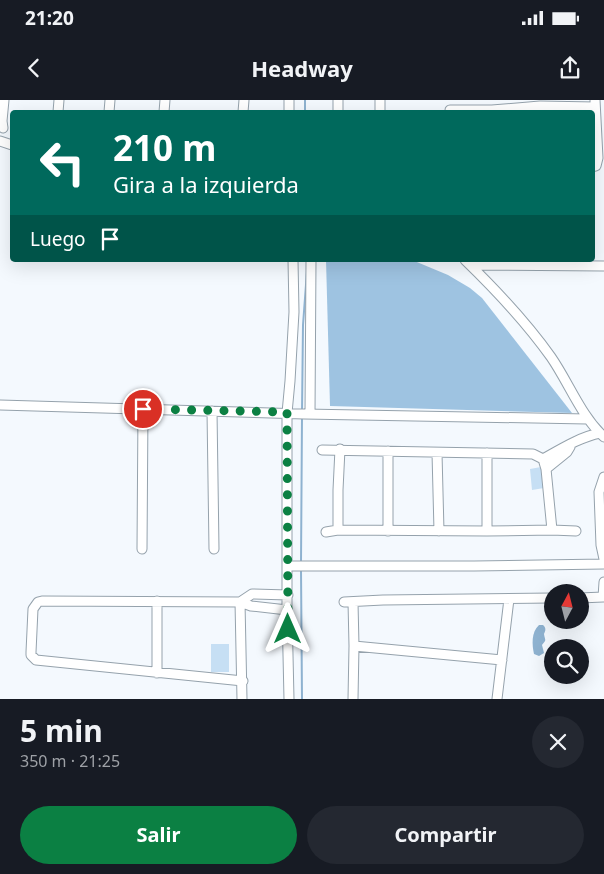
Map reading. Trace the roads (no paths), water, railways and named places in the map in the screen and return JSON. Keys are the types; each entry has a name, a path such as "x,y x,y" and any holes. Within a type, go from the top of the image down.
{"street":[{"path":"3,128 4,100"},
{"path":"492,110 595,104 598,158 595,166"},
{"path":"293,262 294,312 290,381 299,413"},
{"path":"289,699 287,610 288,595 296,566 299,413 311,262"},
{"path":"467,262 604,266"},
{"path":"467,262 511,307 551,357 588,418 602,435"},
{"path":"0,405 588,418"},
{"path":"142,549 143,409"},
{"path":"212,411 214,549"},
{"path":"543,459 591,435 602,435"},
{"path":"546,469 567,452 574,443"},
{"path":"322,450 533,454 543,459 546,469 552,530"},
{"path":"338,530 340,450"},
{"path":"388,451 388,531"},
{"path":"437,453 439,531"},
{"path":"487,453 487,532"},
{"path":"604,477 599,492 601,545 604,559"},
{"path":"326,532 338,530 487,532 552,530 576,532"},
{"path":"296,566 604,564"},
{"path":"589,598 603,597 604,582"},
{"path":"240,602 252,594 288,595"},
{"path":"353,699 354,646 348,602 544,598"},
{"path":"497,699 509,599"},
{"path":"243,681 36,660 30,652 33,609 37,600 240,602 251,606 287,610"},
{"path":"157,601 157,673"},
{"path":"240,602 242,699"},
{"path":"354,646 502,660"}],"waterway":[{"path":"305,100 305,110"},
{"path":"302,412 303,325 307,271"},
{"path":"301,564 302,416"},
{"path":"301,569 302,699"}]}
